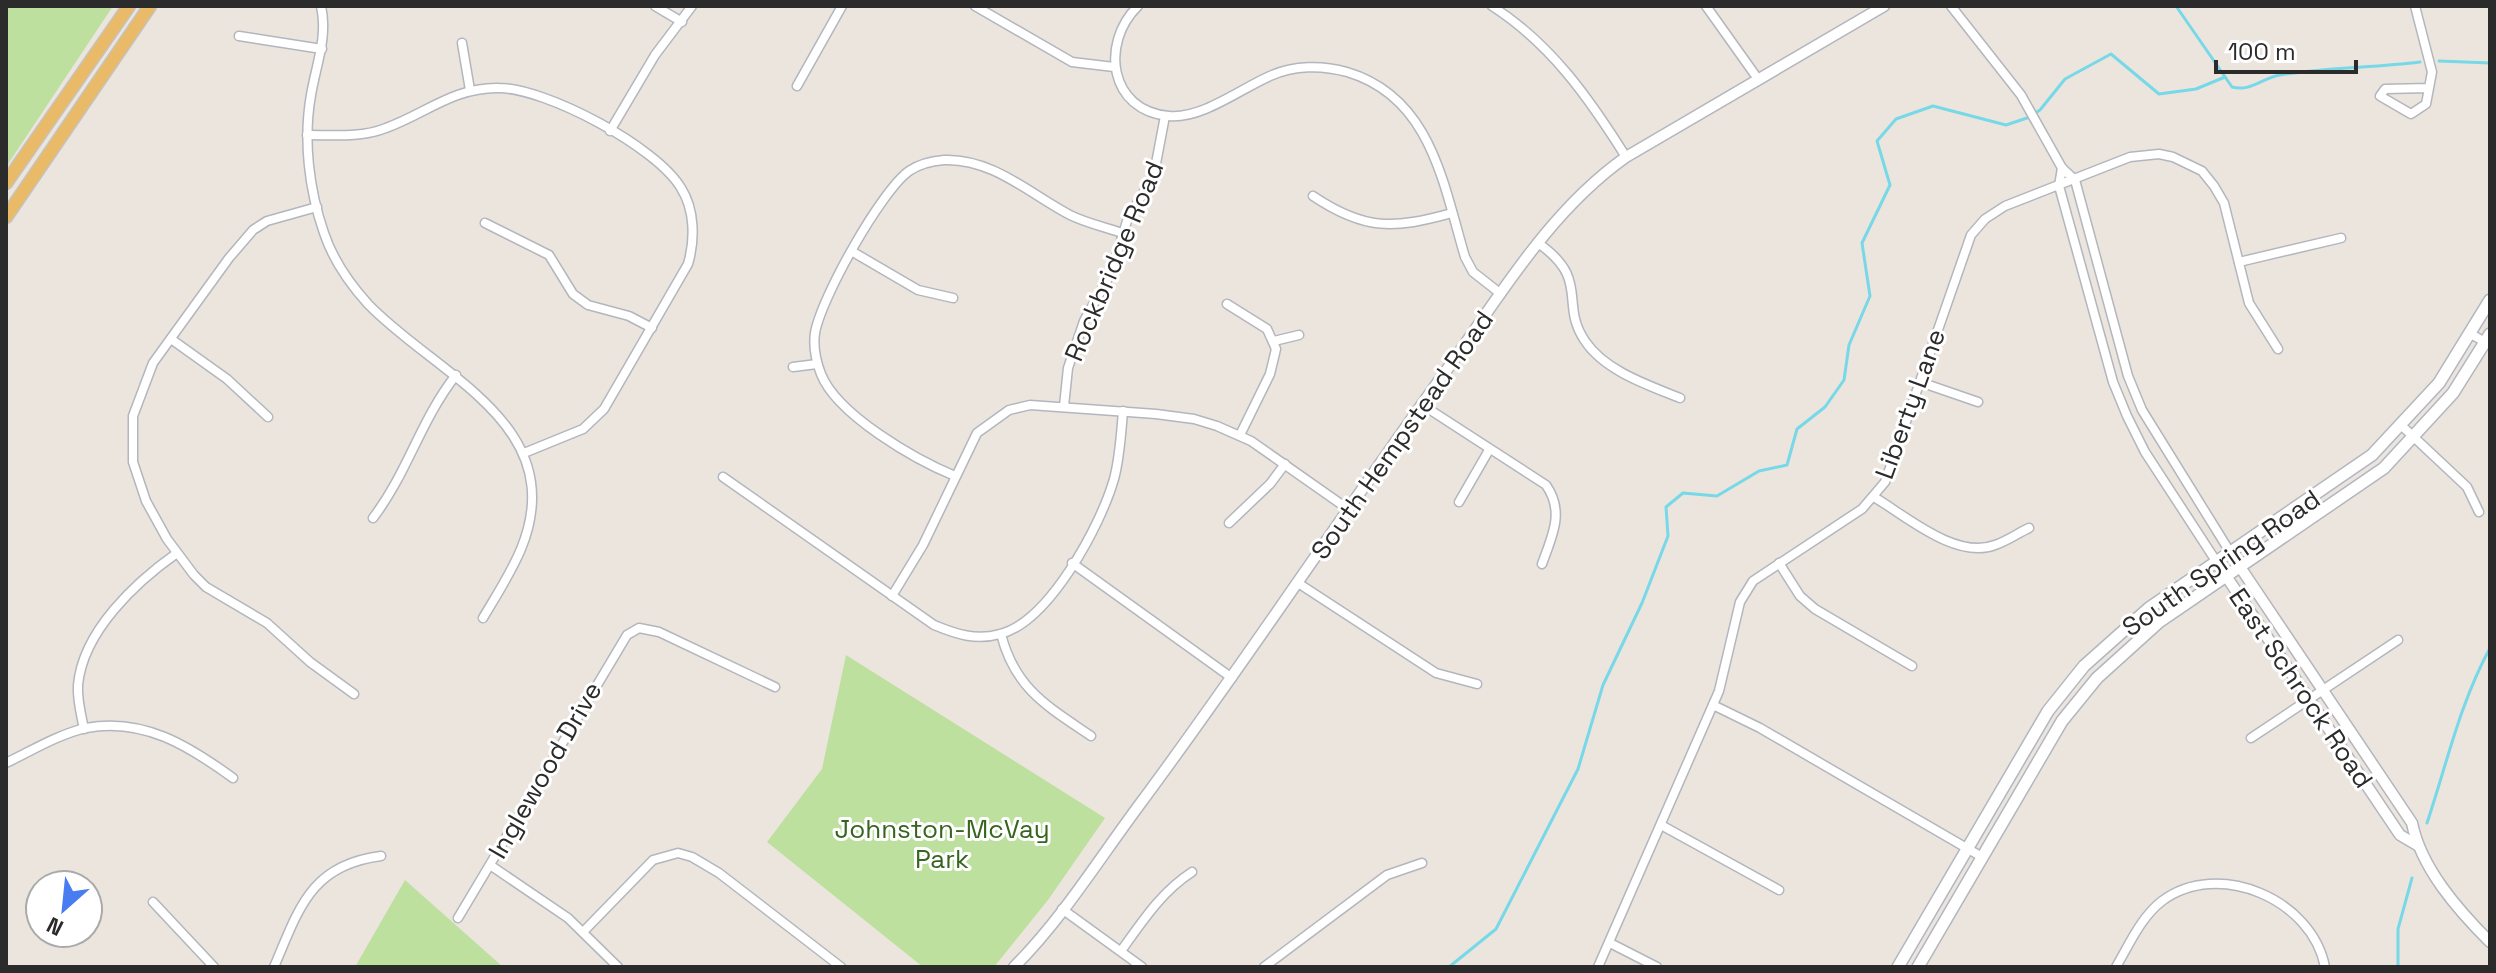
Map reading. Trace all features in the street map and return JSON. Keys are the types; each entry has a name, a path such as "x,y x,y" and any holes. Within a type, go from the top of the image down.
{"main road":[{"path":"6,183 129,6"},
{"path":"6,217 150,6"},
{"name":"South Spring Road","path":"1898,967 2048,711 2084,666 2120,630 2372,455 2439,383 2490,300"},
{"name":"South Spring Road","path":"1918,967 2062,721 2097,678 2132,643 2384,468 2453,393 2488,340"}],"street":[{"path":"321,6 322,49 310,97 307,135 317,207 337,265 369,305 485,399 524,453 532,504 522,547 483,618"},
{"path":"655,6 682,22"},
{"path":"610,131 655,55 692,6"},
{"path":"797,86 842,6"},
{"path":"975,6 1072,62 1114,67"},
{"path":"1138,6 1126,18 1117,37 1114,67 1120,84 1132,98 1165,116 1197,112 1282,71 1309,67 1338,69 1368,78 1392,93 1413,114 1429,140 1465,257 1473,272 1501,294"},
{"path":"1492,6 1543,46 1572,77 1626,157"},
{"path":"1706,6 1758,79"},
{"name":"South Hempstead Road","path":"1014,967 1062,909 1232,678 1421,404 1553,223 1601,174 1626,157 1884,6"},
{"path":"1951,6 1997,63 2043,130 2062,168 2075,180"},
{"path":"2415,6 2432,72 2429,88 2423,109 2411,114 2380,96 2385,89 2429,88"},
{"path":"239,36 322,49"},
{"path":"462,43 470,90"},
{"path":"307,135 352,136 385,129 436,101 470,90 500,88 540,94 610,131 669,170 683,190 694,242 688,264 604,409 583,429 524,453"},
{"name":"Rockbridge Road","path":"1064,406 1068,368 1084,321 1111,273 1122,233 1154,174 1165,116"},
{"name":"Liberty Lane","path":"1598,967 1724,679 1740,602 1753,581 1862,509 1885,482 1971,235 1985,219 2005,206 2144,154 2159,154 2186,162 2202,171 2224,203 2249,303 2278,349"},
{"path":"955,476 916,457 853,412 830,388 817,364 815,331 826,299 879,206 898,181 919,166 944,160 978,164 1074,217 1122,233"},
{"name":"East Schrock Road","path":"2062,168 2059,186 2113,382 2145,452 2400,835 2417,845"},
{"name":"East Schrock Road","path":"2075,180 2125,364 2142,410 2230,552 2412,823 2417,845 2457,904 2490,942"},
{"path":"1313,196 1371,225 1393,227 1452,213"},
{"path":"317,207 267,221 253,230 171,339 153,363 141,390 133,416 133,452 146,501 177,553 206,587 267,623 310,662 354,694"},
{"path":"485,223 549,255 573,294 588,305 629,316 652,328"},
{"path":"2239,262 2341,238"},
{"path":"1538,243 1568,271 1583,339 1595,353 1641,382 1680,398"},
{"path":"853,252 918,290 953,298"},
{"path":"1227,304 1267,329 1274,341 1273,365 1240,435"},
{"path":"2471,334 2488,340"},
{"path":"1274,341 1299,335"},
{"path":"171,339 227,379 268,417"},
{"path":"793,367 817,364"},
{"path":"373,518 401,478 428,413 456,375"},
{"path":"1920,382 1978,402"},
{"path":"1421,404 1489,450 1538,477 1555,501 1557,525 1542,564"},
{"path":"892,596 923,545 968,447 991,420 1009,410 1030,405 1194,419 1240,435 1348,509"},
{"path":"723,477 934,625 959,635 1001,634 1034,615 1072,563 1102,514 1114,478 1123,411"},
{"path":"2402,426 2467,487 2479,512"},
{"path":"1459,502 1489,450"},
{"path":"1229,523 1270,484 1285,464"},
{"path":"1874,497 1947,540 1970,547 1994,546 2029,528"},
{"path":"84,729 78,681 89,651 126,592 177,553"},
{"path":"1072,563 1232,678"},
{"path":"1779,563 1800,596 1815,609 1912,666"},
{"path":"1298,583 1436,673 1477,684"},
{"name":"Inglewood Drive","path":"458,918 618,646 639,628 663,634 775,687"},
{"path":"1001,634 1010,666 1019,679 1041,701 1091,736"},
{"path":"2251,738 2398,640"},
{"path":"1713,705 1760,728 1982,857"},
{"path":"6,763 84,729 148,730 198,752 233,778"},
{"path":"1661,825 1779,890"},
{"path":"583,932 653,860 678,853 692,857 719,873 841,967"},
{"path":"274,967 302,902 330,870 354,859 381,856"},
{"path":"1264,967 1387,875 1422,863"},
{"path":"490,865 533,891 583,932 618,967"},
{"path":"1121,951 1158,900 1192,872"},
{"path":"2116,967 2150,912 2177,891 2195,884 2226,883 2255,891 2280,906 2310,933 2325,967"},
{"path":"153,902 214,967"},
{"path":"1062,909 1142,967"},
{"path":"1610,943 1657,967"}],"green space":[{"path":"6,6 113,6 6,167"},
{"name":"Johnston-McVay Park","path":"846,655 1105,818 1048,900 994,967 923,967 767,842 822,769"},
{"path":"405,880 503,967 355,967"}],"waterway":[{"path":"2176,6 2232,87 2245,88 2297,72 2420,62"},
{"path":"1449,967 1496,929 1578,769 1603,685 1642,603 1668,536 1666,507 1683,493 1717,496 1759,471 1787,465 1797,429 1825,407 1844,380 1849,345 1870,296 1862,243 1890,185 1877,141 1896,119 1933,106 2006,125 2040,110 2065,79 2111,54 2159,94 2196,89 2225,77"},
{"path":"2439,61 2490,63"},
{"path":"2427,823 2462,712 2490,648"},
{"path":"2398,967 2398,929 2412,878"}]}
